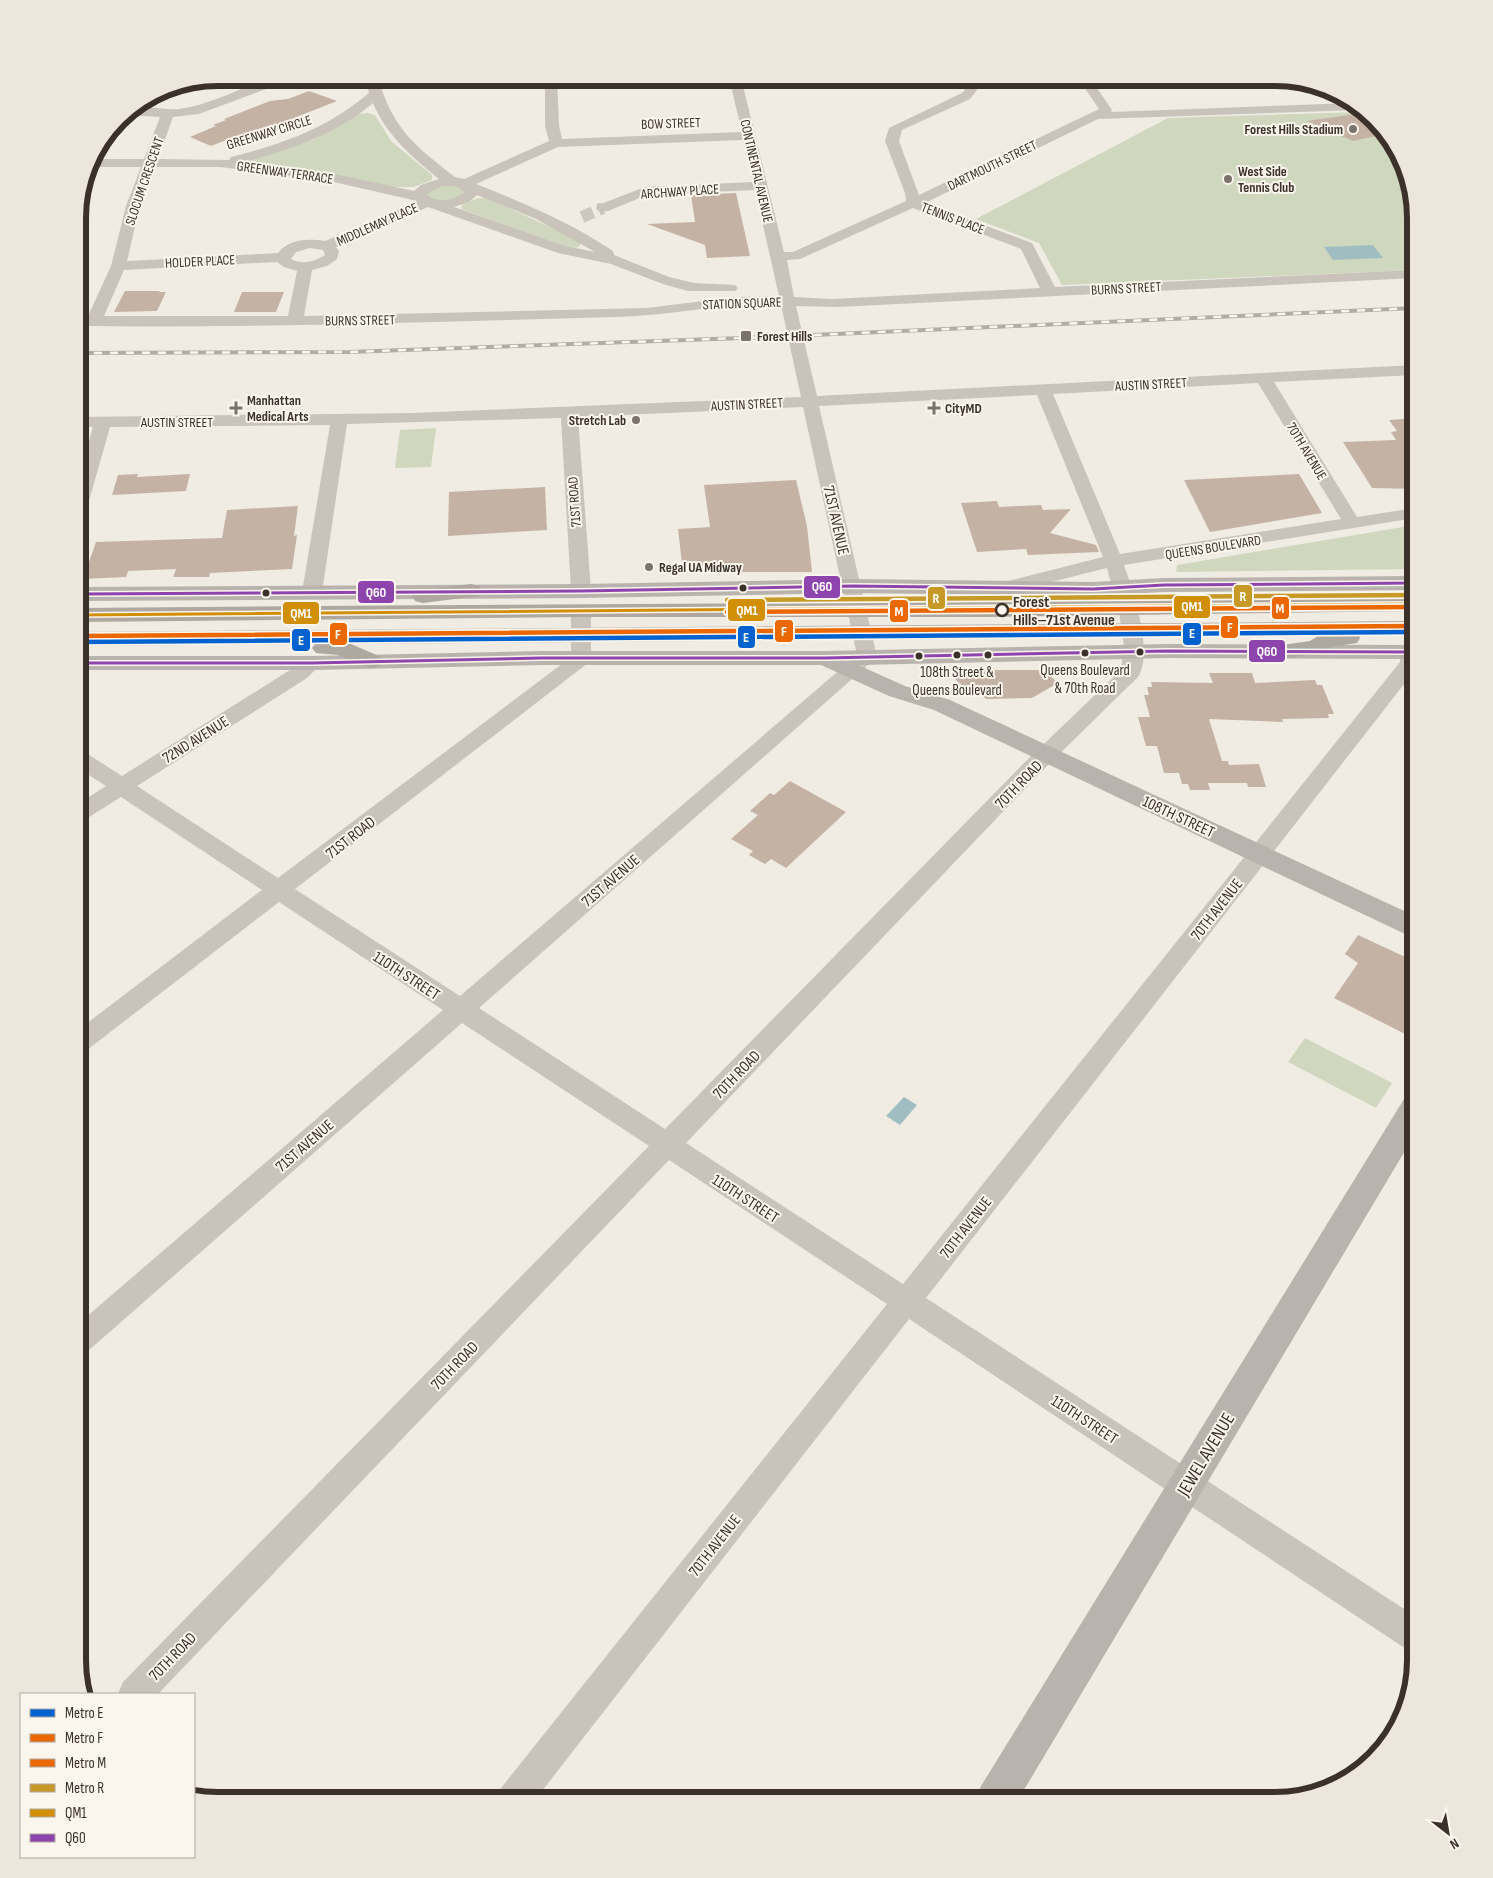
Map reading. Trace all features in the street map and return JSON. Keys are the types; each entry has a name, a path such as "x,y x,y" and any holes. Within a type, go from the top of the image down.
{"main road":[{"path":"315,602 397,600 413,596 444,595 471,591"},
{"name":"QUEENS BOULEVARD","path":"87,615 138,614 315,602 581,601 857,610 1124,597 1407,604"},
{"path":"87,611 138,614"},
{"path":"87,639 181,639 581,647 862,633 1133,641 1407,628"},
{"path":"1270,653 1316,648 1325,641 1407,629"},
{"path":"181,639 254,646 341,648 371,661"}],"street":[{"path":"243,92 244,86"},
{"path":"141,112 168,114 194,111 255,86"},
{"name":"GREENWAY TERRACE","path":"373,86 375,95 389,124 410,149 462,184 563,226 588,240 615,260"},
{"path":"462,184 472,192 459,202 427,200 421,191 428,186 462,184 556,143 559,126 552,86"},
{"name":"CONTINENTAL AVENUE","path":"737,86 780,262 784,286"},
{"name":"TENNIS PLACE","path":"969,87 970,90 966,96 896,128 893,132 892,141 912,193 913,203 1026,246 1049,291"},
{"path":"1088,87 1100,112"},
{"name":"GREENWAY CIRCLE","path":"220,163 318,136 344,121 375,95"},
{"name":"DARTMOUTH STREET","path":"780,262 913,203 1100,112 1116,116 1346,107"},
{"name":"SLOCUM CRESCENT","path":"94,321 118,266 133,206 168,114"},
{"path":"580,129 593,136 595,142"},
{"name":"BOW STREET","path":"556,143 749,136"},
{"name":"GREENWAY TERRACE","path":"99,163 220,163 325,176 427,200 563,250 615,260 665,280 693,288"},
{"name":"ARCHWAY PLACE","path":"602,208 645,191 760,186"},
{"name":"MIDDLEMAY PLACE","path":"327,246 427,200"},
{"path":"563,226 582,217"},
{"path":"319,244 327,246 332,251 332,256 317,265 289,264 283,257 291,248 300,245 319,244"},
{"name":"HOLDER PLACE","path":"118,266 283,257"},
{"path":"295,322 305,266"},
{"name":"BURNS STREET","path":"788,302 833,302 1407,274"},
{"name":"STATION SQUARE","path":"784,286 788,302 763,300 696,306 693,288 784,286"},
{"name":"71ST AVENUE","path":"86,1335 858,663 862,633 853,586 788,302"},
{"name":"BURNS STREET","path":"87,321 295,322 648,311 696,306"},
{"name":"AUSTIN STREET","path":"87,422 339,420 569,412 1407,370"},
{"name":"70TH AVENUE","path":"1263,378 1352,524"},
{"path":"1042,389 1114,561 1133,641"},
{"name":"71ST ROAD","path":"86,1037 279,891 581,647 581,601 569,412"},
{"path":"315,602 339,420"},
{"path":"87,479 104,422"},
{"name":"QUEENS BOULEVARD","path":"1011,586 1089,564 1407,515"},
{"name":"QUEENS BOULEVARD","path":"471,591 581,601 853,586 1011,586 1093,588 1124,597 1407,583"},
{"name":"QUEENS BOULEVARD","path":"87,594 315,602"},
{"path":"858,663 1133,641 1270,653 1407,652"},
{"name":"70TH ROAD","path":"136,1693 1047,754 1130,672 1133,641"},
{"path":"87,663 312,663 371,661 581,647"},
{"name":"108TH STREET","path":"581,647 824,658 858,663 897,691 942,705 1407,922"},
{"name":"72ND AVENUE","path":"87,808 300,673 312,663"},
{"name":"70TH AVENUE","path":"518,1792 1407,667"},
{"name":"110TH STREET","path":"87,764 666,1146 1407,1629"},
{"name":"JEWEL AVENUE","path":"1000,1792 1407,1123"}],"green space":[{"name":"West Side Tennis Club","path":"1353,112 1374,131 1393,160 1400,176 1406,201 1407,270 1062,285 1039,243 976,219 1168,118"},
{"path":"367,113 375,115 391,141 432,175 432,180 414,187 393,187 251,163 255,157 313,140 358,114"},
{"path":"456,185 466,191 464,196 441,202 426,196 427,191 436,186"},
{"path":"478,198 487,198 583,242 577,248 566,246 461,209 462,205"},
{"path":"436,428 431,467 395,468 400,430"},
{"path":"1407,526 1407,569 1176,572 1177,565"},
{"path":"1305,1038 1392,1083 1376,1108 1288,1062"}],"water":[{"path":"1373,245 1383,258 1333,260 1324,247"},
{"path":"904,1097 917,1105 900,1125 886,1116"}],"building":[{"path":"309,91 337,101 246,137 239,135 211,146 190,137 216,126 213,125 226,120 224,119 270,101 288,99"},
{"name":"Forest Hills Stadium","path":"1355,114 1377,136 1353,141 1307,121"},
{"path":"736,193 750,256 707,258 705,245 647,224 695,222 691,195"},
{"path":"125,291 166,292 157,311 114,312"},
{"path":"242,292 284,292 276,312 234,312"},
{"path":"1407,419 1407,489 1372,488 1343,442 1396,440 1391,432 1397,431 1389,420"},
{"path":"138,474 137,477 190,474 186,491 112,495 118,475"},
{"path":"1299,474 1322,513 1210,532 1184,480"},
{"path":"796,480 807,526 812,572 683,572 678,529 710,527 704,485"},
{"path":"545,487 547,530 448,536 449,492"},
{"path":"997,501 999,507 1041,505 1043,510 1071,509 1050,533 1096,545 1099,552 1028,555 1026,549 977,552 961,503"},
{"path":"298,506 294,536 297,535 292,569 210,573 209,577 173,577 176,569 128,571 126,577 87,579 87,568 96,542 222,538 227,510"},
{"path":"974,670 1037,670 1047,673 1058,683 1032,698 987,699 966,689 955,679"},
{"path":"1209,673 1252,673 1255,683 1315,680 1317,685 1322,685 1334,714 1328,714 1329,718 1282,719 1283,722 1209,719 1222,761 1228,761 1229,765 1259,764 1266,787 1248,787 1247,783 1208,783 1210,790 1190,790 1188,784 1182,784 1179,773 1164,773 1157,746 1146,746 1138,717 1150,717 1144,695 1149,695 1147,687 1152,687 1151,682 1213,683"},
{"path":"790,781 846,812 786,868 771,859 765,864 749,855 753,851 731,839 758,815 750,811 770,793 774,795"},
{"path":"1358,935 1407,958 1407,1035 1334,998 1358,963 1345,954"}],"tunnel":[{"path":"582,217 603,208"}],"railway":[{"path":"87,353 349,352 769,337 1407,308"}],"metro line":[{"name":"R","path":"727,600 1407,595"},
{"name":"M","path":"727,612 1407,607"},
{"name":"F","path":"87,636 1407,626"},
{"name":"E","path":"87,642 1407,632"}],"transit line":[{"name":"Q60","path":"87,594 581,591 853,586 1093,589 1164,585 1407,583"},
{"name":"QM1","path":"87,615 1407,604"},
{"name":"Q60","path":"87,663 312,663 541,658 824,658 1168,651 1407,652"}],"place":[{"name":"Forest Hills Stadium","path":"1353,129"},
{"name":"West Side Tennis Club","path":"1228,179"},
{"name":"Forest Hills","path":"746,336"},
{"name":"Manhattan Medical Arts","path":"236,408"},
{"name":"CityMD","path":"934,408"},
{"name":"Stretch Lab","path":"636,420"},
{"name":"Regal UA Midway","path":"649,567"},
{"name":"Forest Hills–71st Avenue","path":"1002,610"},
{"name":"Queens Boulevard & 70th Road","path":"1085,653"},
{"name":"108th Street & Queens Boulevard","path":"957,655"}]}
